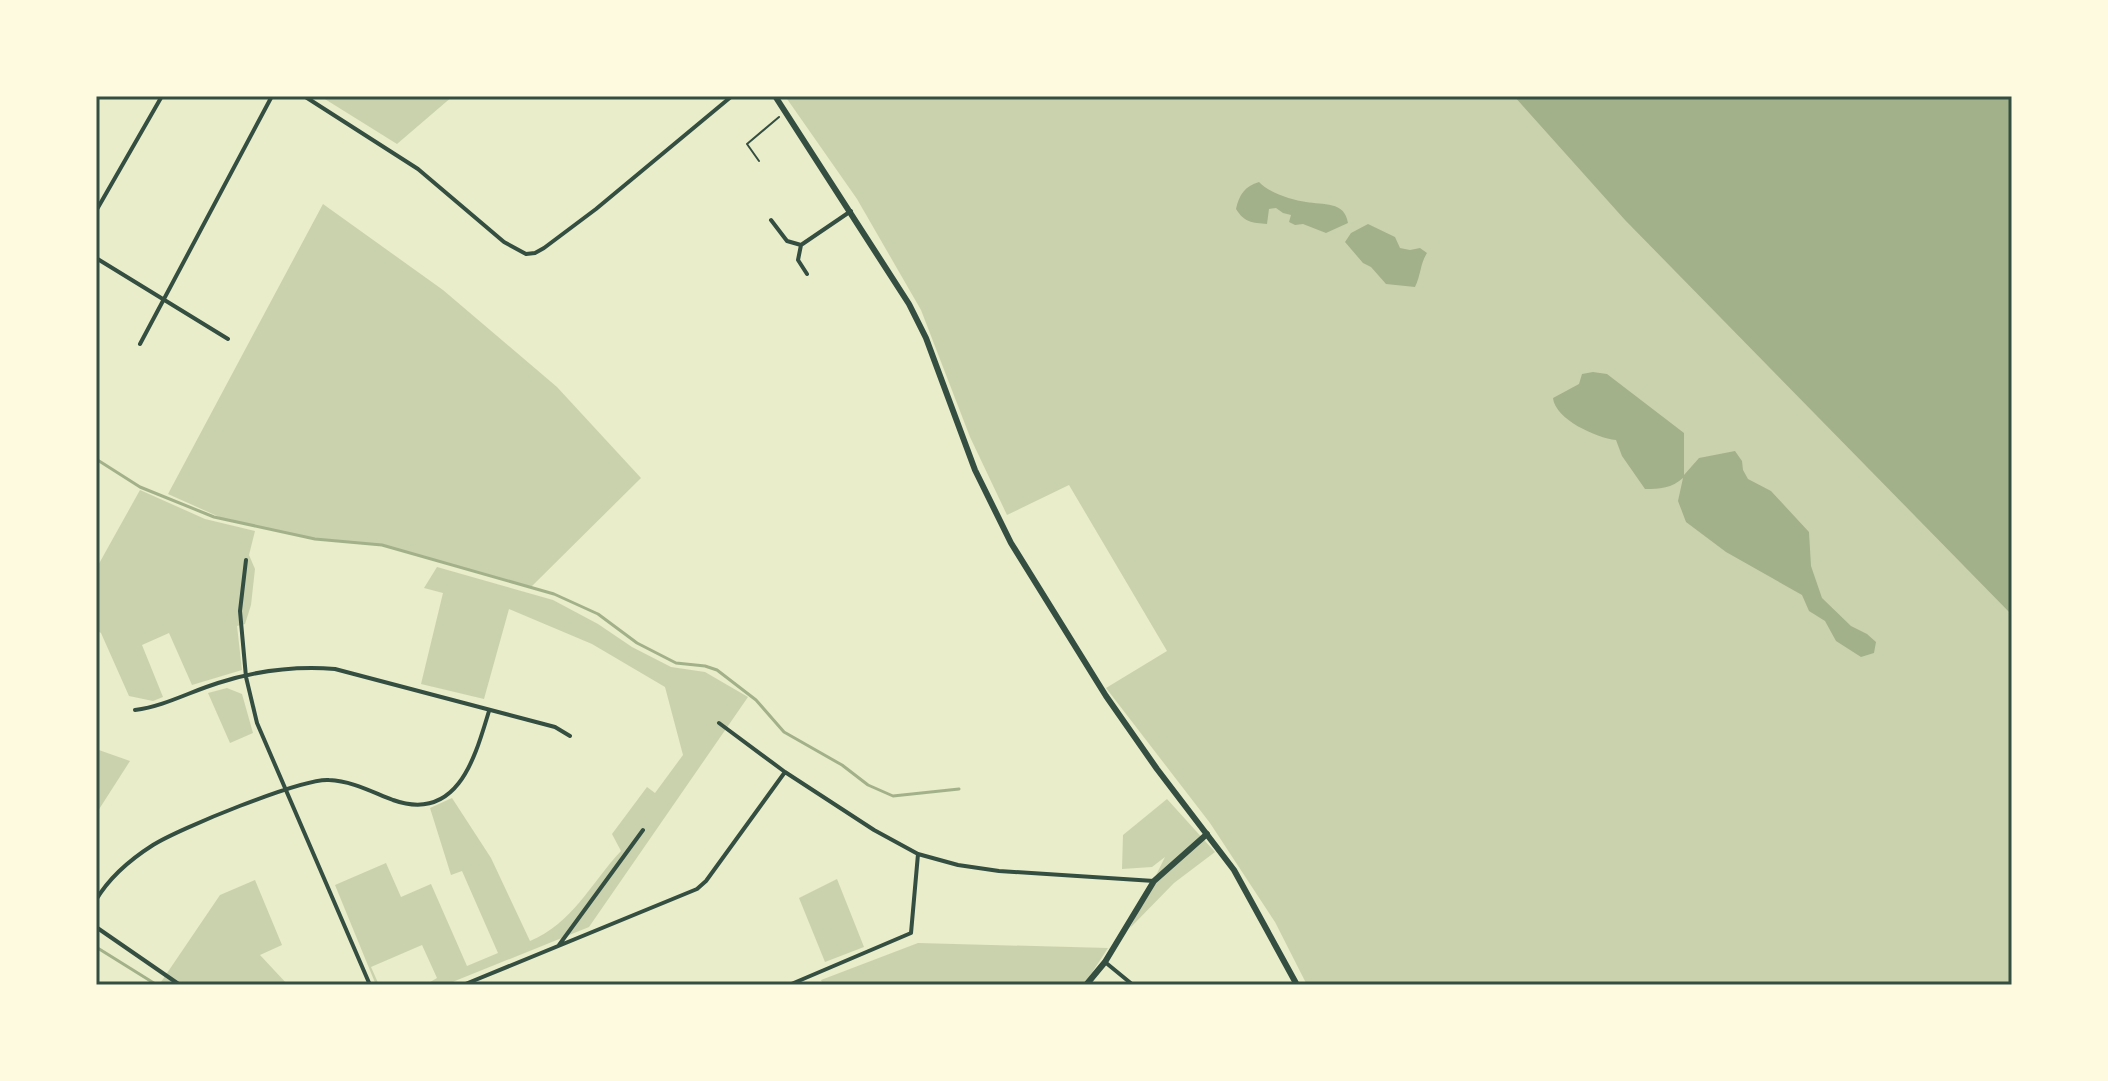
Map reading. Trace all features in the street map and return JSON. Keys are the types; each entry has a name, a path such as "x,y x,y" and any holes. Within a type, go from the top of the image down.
{"main road":[{"path":"775,96 783,114 851,211 920,326 970,460 1011,543 1106,696 1249,896 1297,985"},
{"path":"1091,983 1154,881 1207,834"}],"street":[{"path":"96,211 162,96"},
{"path":"140,344 272,96"},
{"path":"304,96 418,169 504,242 526,254 544,248 596,209 732,96"},
{"path":"807,274 798,260 801,245 851,211"},
{"path":"771,220 787,241 801,245"},
{"path":"96,258 228,339"},
{"path":"246,560 240,611 246,677 257,723 370,985"},
{"path":"135,710 157,707 219,682 289,668 335,669 555,727 570,736"},
{"path":"96,900 103,887 155,843 232,810 313,781 357,785 406,803 428,803 455,789 467,775 489,711"},
{"path":"719,723 785,772 874,830 918,854 958,865 999,871 1154,881"},
{"path":"463,985 697,889 785,772"},
{"path":"558,947 643,830"},
{"path":"789,985 911,933 914,927 918,854"},
{"path":"96,927 180,985"},
{"path":"1105,962 1133,985"}],"path":[{"path":"759,161 747,144 783,114 776,109 781,105"}],"shaded area":[{"path":"320,96 453,96 397,144"},
{"path":"785,96 1817,96 2012,314 2012,985 1307,985 1275,922 1210,823 1106,688 1167,651 1069,485 1007,515 970,437 921,310 857,199"},
{"path":"1514,96 2012,96 2012,615 1625,220"},
{"path":"1259,182 1288,198 1338,207 1348,223 1326,233 1289,222 1291,215 1276,208 1269,209 1267,224 1249,221 1236,209 1237,204 1246,189"},
{"path":"323,204 443,290 557,387 641,478 530,588 382,545 315,539 226,520 168,494"},
{"path":"1368,224 1395,237 1400,248 1420,248 1427,253 1415,287 1386,284 1345,242 1351,233"},
{"path":"1582,374 1607,374 1684,433 1684,475 1699,458 1735,451 1748,479 1771,491 1809,532 1811,566 1822,598 1851,626 1876,642 1874,653 1861,657 1836,641 1825,621 1809,611 1802,595 1726,552 1686,522 1678,501 1683,478 1666,487 1645,489 1622,456 1616,440 1598,436 1561,413 1553,398 1579,384"},
{"path":"140,490 205,519 255,531 249,555 255,569 251,605 245,624 237,626 242,670 192,685 169,633 142,645 163,697 153,701 129,696 101,633 96,630 96,569"},
{"path":"437,567 553,600 671,667 705,672 748,697 589,927 445,985 425,985 437,978 422,945 371,967 379,985 376,985 335,885 386,863 401,897 431,884 467,966 498,953 462,871 451,875 430,808 452,798 491,858 530,941 558,924 580,902 621,851 612,834 647,787 655,793 683,755 665,687 592,644 509,609 484,699 421,684 443,593 424,588"},
{"path":"227,688 242,694 253,733 230,743 208,693"},
{"path":"96,749 130,761 96,814"},
{"path":"1167,799 1215,852 1174,883 1130,928 1165,857 1152,867 1122,869 1123,835"},
{"path":"837,879 864,947 825,962 799,898"},
{"path":"255,880 282,945 260,955 288,985 164,985 161,982 220,895"},
{"path":"918,943 1108,948 1084,985 823,985 821,980"}],"waterway":[{"path":"96,459 140,487 214,517 315,539 382,545 554,594 598,614 637,643 676,663 717,670 756,700 784,732 842,765 868,785 893,796 959,789"},
{"path":"96,947 157,985"}]}
